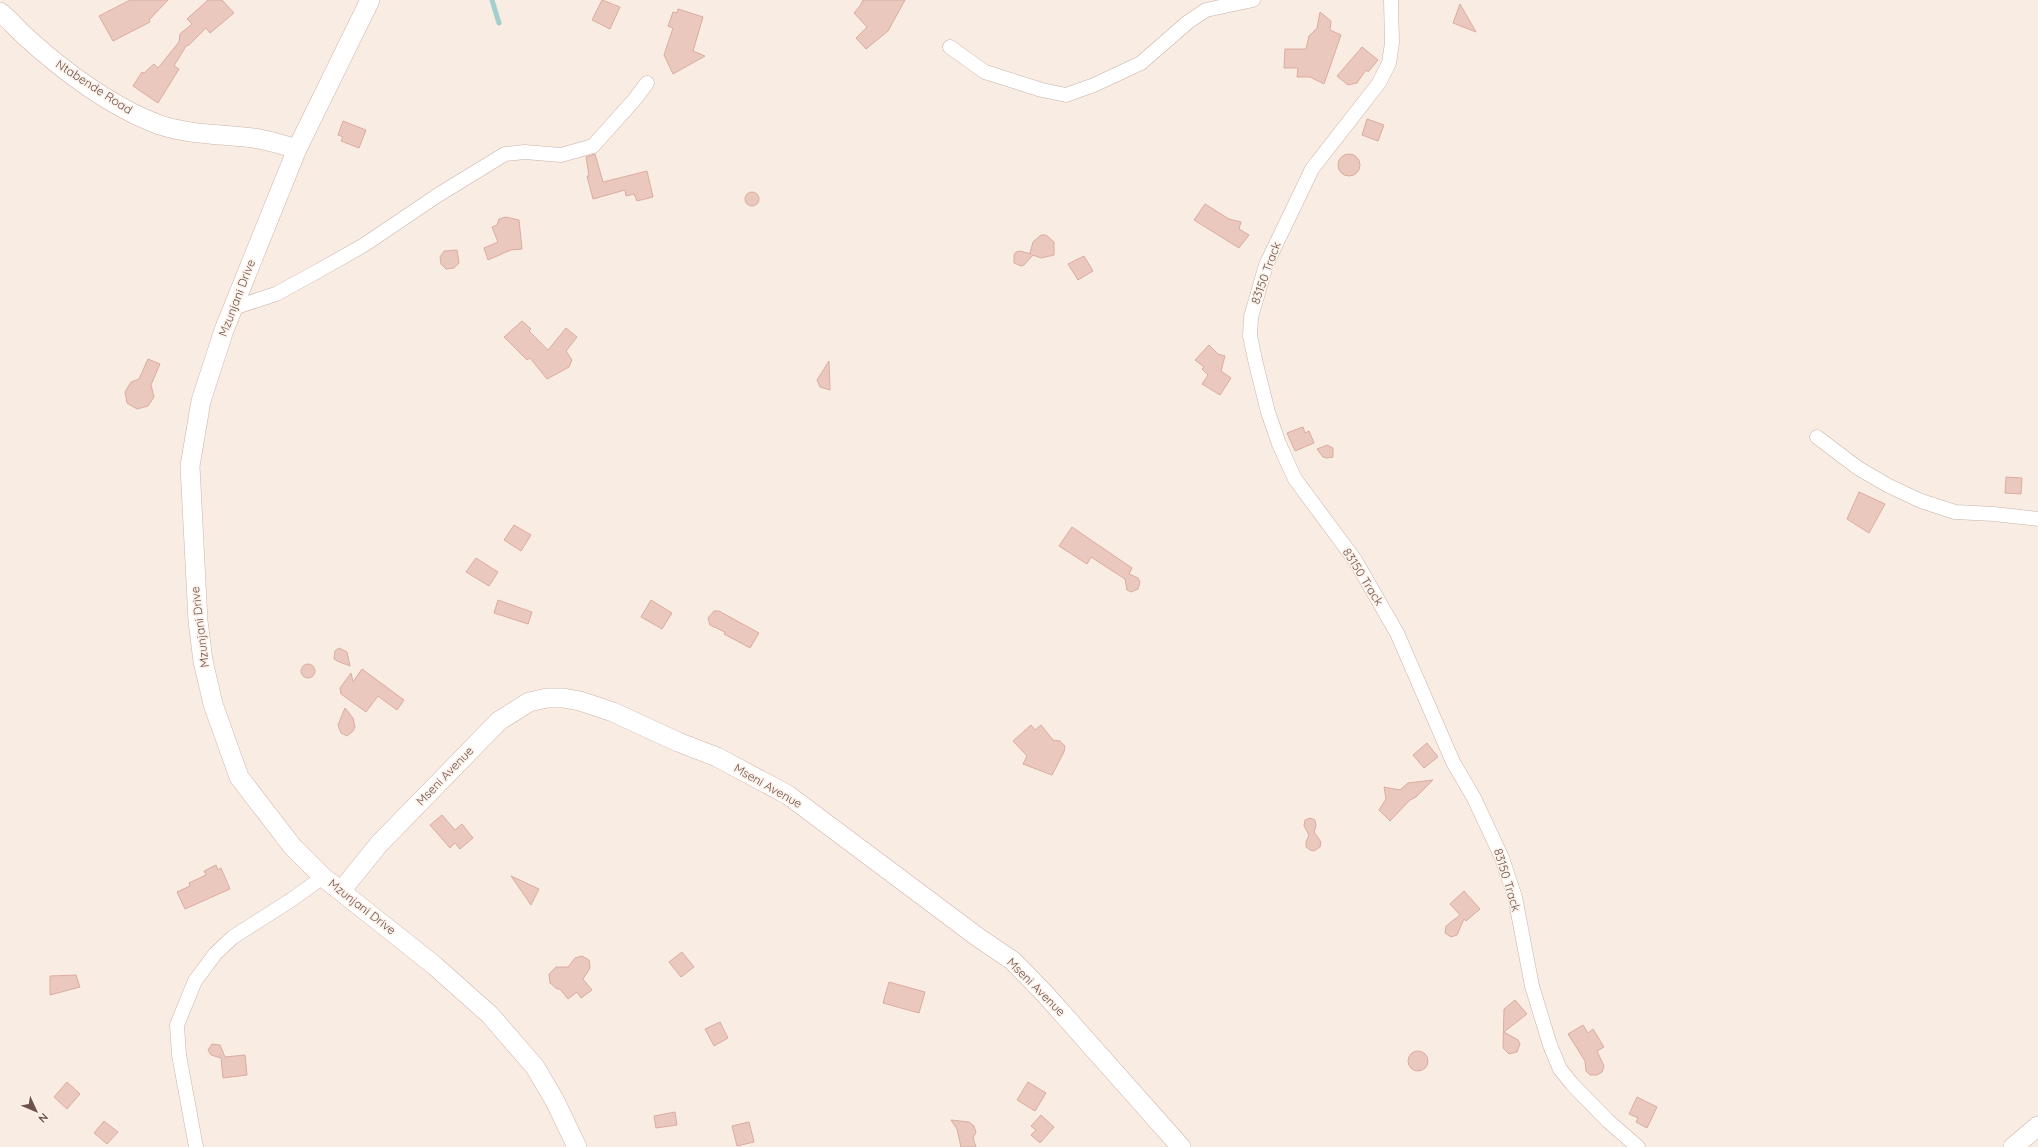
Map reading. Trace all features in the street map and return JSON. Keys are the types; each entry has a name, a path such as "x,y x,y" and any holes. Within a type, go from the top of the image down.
{"street":[{"name":"Mzunjani Drive","path":"370,0 297,149 233,308 201,400 190,466 198,622 203,661 213,704 239,777 292,846 323,877 435,966 494,1020 535,1067 555,1101 578,1147"},
{"path":"950,46 985,72 1042,90 1066,95 1094,85 1141,63 1188,22 1206,10 1252,0"},
{"name":"83150 Track","path":"1392,0 1392,43 1389,63 1379,83 1312,169 1266,265 1251,317 1250,336 1254,357 1268,412 1279,444 1295,479 1355,560 1396,633 1453,762 1474,798 1502,858 1515,897 1532,986 1550,1045 1560,1069 1572,1084 1608,1121 1638,1147"},
{"name":"Ntabende Road","path":"0,12 52,60 106,98 135,114 160,125 181,130 233,137 253,138 297,149"},
{"path":"233,308 276,294 332,264 364,245 438,195 505,154 525,152 561,155 593,146 635,99 647,83"},
{"path":"1817,437 1858,468 1889,486 1921,501 1956,512 1994,514 2038,519"},
{"name":"Mseni Avenue","path":"341,891 379,844 498,721 529,702 547,698 563,698 580,701 619,715 678,742 717,757 788,795 979,938 1013,961 1045,994 1181,1147"},
{"path":"196,1147 179,1056 177,1025 195,981 215,954 233,937 292,900 323,877"},
{"path":"2013,1147 2038,1126"}],"building":[{"path":"130,0 168,0 149,20 150,22 113,41 99,16"},
{"path":"208,0 222,0 234,13 210,33 206,28 189,45 186,46 174,66 179,69 158,103 133,86 142,72 144,73 154,64 158,68 179,42 180,34 192,24 187,19"},
{"path":"602,0 620,7 610,29 592,20"},
{"path":"863,0 905,0 888,31 866,49 856,38 867,27 854,13"},
{"path":"1460,4 1476,32 1453,23"},
{"path":"678,9 703,17 693,51 705,56 673,74 664,55 673,28 668,26 673,12 677,13"},
{"path":"1320,12 1331,21 1330,30 1341,35 1324,84 1310,77 1297,77 1298,68 1284,68 1285,49 1306,49 1309,36 1317,28"},
{"path":"1362,47 1378,60 1368,72 1366,70 1357,83 1348,85 1337,76"},
{"path":"1367,119 1384,125 1378,141 1362,135"},
{"path":"343,121 366,130 359,148 341,141 343,137 338,135"},
{"path":"595,154 603,182 647,171 653,197 637,201 634,194 626,196 625,190 593,199 587,176 589,176 586,157"},
{"path":"1349,154 1357,157 1360,165 1357,173 1349,176 1341,173 1338,165 1341,157"},
{"path":"749,192 755,192 759,196 759,202 755,206 749,206 745,202 745,196"},
{"path":"1205,204 1229,219 1241,222 1239,229 1249,235 1239,248 1194,220"},
{"path":"506,217 519,220 522,249 511,250 488,260 484,248 498,242 492,227 497,225 499,219"},
{"path":"1041,235 1046,235 1054,242 1054,255 1041,258 1033,255 1024,265 1021,266 1014,263 1014,255 1016,252 1020,251 1031,254 1033,242"},
{"path":"457,250 459,263 454,268 446,269 441,264 440,257 444,251"},
{"path":"1084,256 1093,271 1078,280 1068,264"},
{"path":"522,321 531,329 529,331 548,350 566,328 577,337 566,351 572,360 569,367 547,379 530,358 527,360 504,337"},
{"path":"1209,345 1218,354 1225,356 1221,371 1231,378 1220,395 1202,384 1208,375 1202,369 1204,367 1195,360"},
{"path":"148,359 160,364 151,385 154,397 148,406 137,409 127,403 125,392 131,382 139,379"},
{"path":"829,361 830,390 820,387 817,380"},
{"path":"1303,427 1305,433 1309,431 1314,443 1295,451 1287,433"},
{"path":"1327,445 1333,448 1333,457 1323,457 1317,449"},
{"path":"2006,477 2022,478 2021,494 2005,493"},
{"path":"1859,492 1885,504 1869,533 1847,519"},
{"path":"514,525 531,535 521,551 504,540"},
{"path":"1072,527 1132,568 1129,574 1138,578 1140,582 1138,589 1131,592 1127,590 1125,579 1091,557 1087,564 1059,546"},
{"path":"476,558 498,572 489,586 466,572"},
{"path":"498,600 532,612 528,624 494,613"},
{"path":"651,600 672,613 662,629 641,617"},
{"path":"714,611 719,611 759,633 750,648 724,634 725,632 710,625 708,618"},
{"path":"339,648 347,652 350,666 334,659 335,651"},
{"path":"308,664 313,666 315,671 313,676 308,678 303,676 301,671 303,666"},
{"path":"362,669 404,700 397,710 378,696 366,712 341,694 340,688 351,673 353,682"},
{"path":"345,708 353,718 355,727 347,736 341,733 338,725"},
{"path":"1031,725 1035,730 1041,725 1053,740 1060,741 1065,746 1064,752 1052,775 1023,764 1027,756 1013,741"},
{"path":"1427,743 1438,757 1424,768 1413,755"},
{"path":"1433,780 1416,797 1410,800 1390,821 1379,810 1386,799 1384,787 1400,790 1408,783"},
{"path":"442,815 455,830 462,824 473,838 460,849 455,843 450,848 430,825"},
{"path":"1310,818 1315,820 1316,826 1314,832 1321,842 1320,847 1314,851 1306,847 1306,842 1309,835 1304,826 1305,820"},
{"path":"216,865 218,870 221,868 230,889 185,909 177,892 190,886 189,883 206,875 204,871"},
{"path":"511,876 539,889 531,905"},
{"path":"1464,891 1480,909 1466,921 1464,919 1457,935 1451,937 1445,933 1446,926 1460,915 1450,904"},
{"path":"682,952 694,967 681,977 669,962"},
{"path":"582,956 589,960 590,968 583,979 592,990 581,998 577,992 568,999 560,989 557,989 550,983 549,974 556,967 568,967 575,958"},
{"path":"76,975 80,987 50,995 50,976"},
{"path":"889,982 925,992 919,1013 883,1003"},
{"path":"1515,1000 1527,1014 1504,1032 1518,1040 1520,1044 1517,1052 1509,1054 1503,1048 1504,1009"},
{"path":"720,1022 728,1038 714,1046 705,1029"},
{"path":"1583,1025 1588,1033 1593,1029 1604,1047 1597,1051 1604,1066 1602,1072 1597,1075 1590,1075 1586,1071 1585,1061 1568,1034"},
{"path":"212,1044 220,1045 225,1057 245,1055 247,1075 223,1078 221,1058 211,1055 208,1050"},
{"path":"1418,1051 1425,1054 1428,1061 1425,1068 1418,1071 1411,1068 1408,1061 1411,1054"},
{"path":"67,1082 80,1094 67,1109 54,1097"},
{"path":"1028,1082 1046,1093 1035,1111 1017,1100"},
{"path":"1637,1097 1657,1107 1647,1128 1636,1122 1638,1118 1629,1114"},
{"path":"675,1112 677,1125 656,1128 654,1116"},
{"path":"1041,1115 1054,1127 1040,1143 1031,1135 1036,1130 1031,1126"},
{"path":"951,1120 969,1122 974,1126 976,1132 973,1138 976,1147 961,1147 957,1129"},
{"path":"104,1121 118,1132 107,1144 94,1133"},
{"path":"749,1122 754,1142 737,1146 732,1126"}],"waterway":[{"path":"492,0 499,23"}]}
